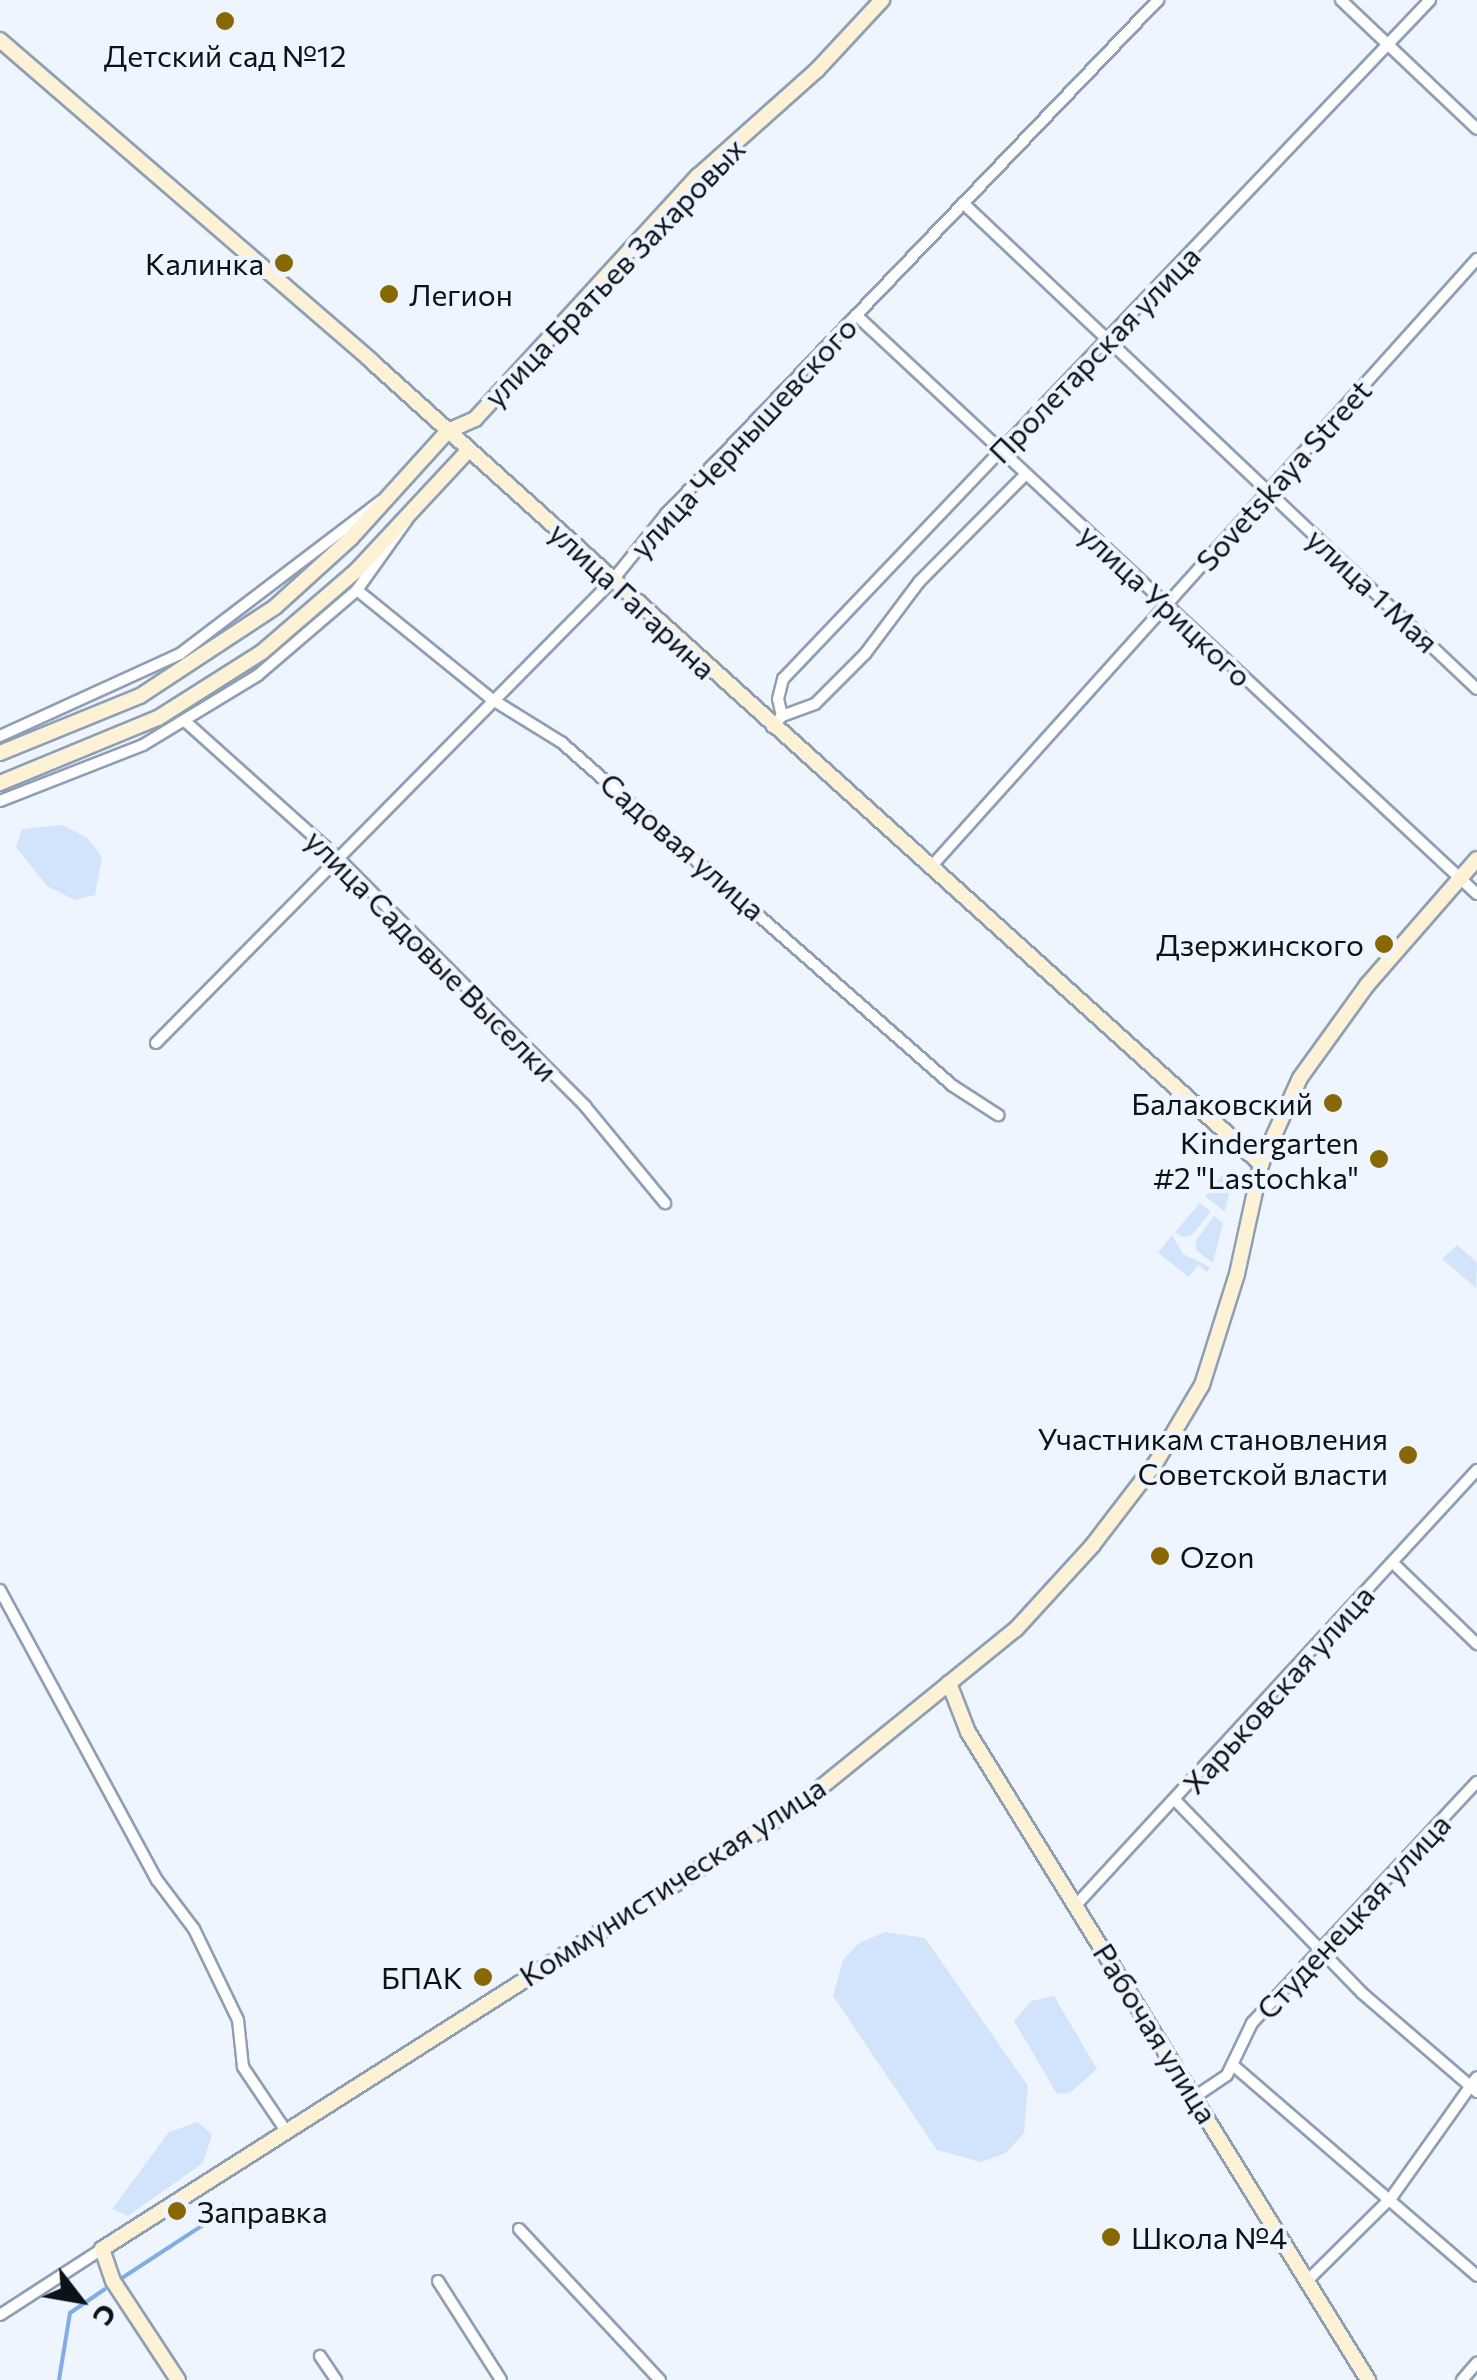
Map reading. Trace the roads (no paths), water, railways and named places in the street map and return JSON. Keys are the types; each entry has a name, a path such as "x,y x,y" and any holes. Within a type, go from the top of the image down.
{"main road":[{"name":"улица Братьев Захаровых","path":"448,430 475,419 698,176 817,70 882,0"},
{"name":"улица Гагарина","path":"0,40 777,722 929,870 1261,1164"},
{"name":"улица Братьев Захаровых","path":"469,450 475,419"},
{"path":"0,754 82,723 198,662 275,607 391,496 448,430"},
{"path":"0,784 107,743 211,687 310,614 469,450"},
{"name":"Коммунистическая улица","path":"102,2249 798,1806 949,1683 1052,1592 1135,1492 1180,1424 1217,1343 1261,1164 1284,1108 1322,1044 1477,859"},
{"name":"Рабочая улица","path":"949,1683 968,1732 1368,2380"},
{"path":"102,2249 113,2281 178,2380"}],"street":[{"name":"улица Чернышевского","path":"156,1043 612,580 666,514 1158,0"},
{"path":"1341,0 1477,130"},
{"name":"Пролетарская улица","path":"1026,474 919,582 864,654 815,704 777,722 783,679 1112,341 1352,76 1389,45 1430,0"},
{"name":"улица 1 Мая","path":"963,203 1477,689"},
{"name":"Sovetskaya Street","path":"929,870 1477,259"},
{"name":"улица Урицкого","path":"856,315 1477,894"},
{"path":"0,736 180,654 350,521 391,496"},
{"path":"0,801 143,745 258,675 357,590 410,515"},
{"name":"Садовая улица","path":"357,590 493,700 561,742 953,1086 998,1114"},
{"name":"улица Садовые Выселки","path":"185,721 340,860 585,1106 665,1204"},
{"name":"Харьковская улица","path":"1076,1905 1176,1801 1477,1470"},
{"path":"1393,1563 1477,1644"},
{"path":"0,1590 157,1880 194,1929 238,2020 243,2067 286,2131"},
{"name":"Студенецкая улица","path":"1196,2096 1234,2066 1252,2023 1477,1782"},
{"path":"1176,1801 1321,1952 1475,2086 1391,2198 1308,2280"},
{"path":"1234,2066 1477,2276"},
{"path":"519,2229 660,2380"},
{"name":"Коммунистическая улица","path":"0,2315 102,2249"},
{"path":"438,2281 501,2380"},
{"path":"320,2356 336,2380"},
{"path":"1462,2380 1477,2363"}],"waterway":[{"path":"122,2278 235,2204"},
{"path":"59,2380 70,2313 105,2289"}],"place":[{"name":"Детский сад №12","path":"225,21"},
{"name":"Калинка","path":"284,263"},
{"name":"Легион","path":"389,294"},
{"name":"Дзержинского","path":"1384,944"},
{"name":"Балаковский","path":"1333,1103"},
{"name":"Kindergarten #2 \"Lastochka\"","path":"1379,1159"},
{"name":"Участникам становления Советской власти","path":"1408,1455"},
{"name":"Ozon","path":"1160,1556"},
{"name":"БПАК","path":"483,1977"},
{"name":"Заправка","path":"177,2211"},
{"name":"Школа №4","path":"1111,2237"}]}
